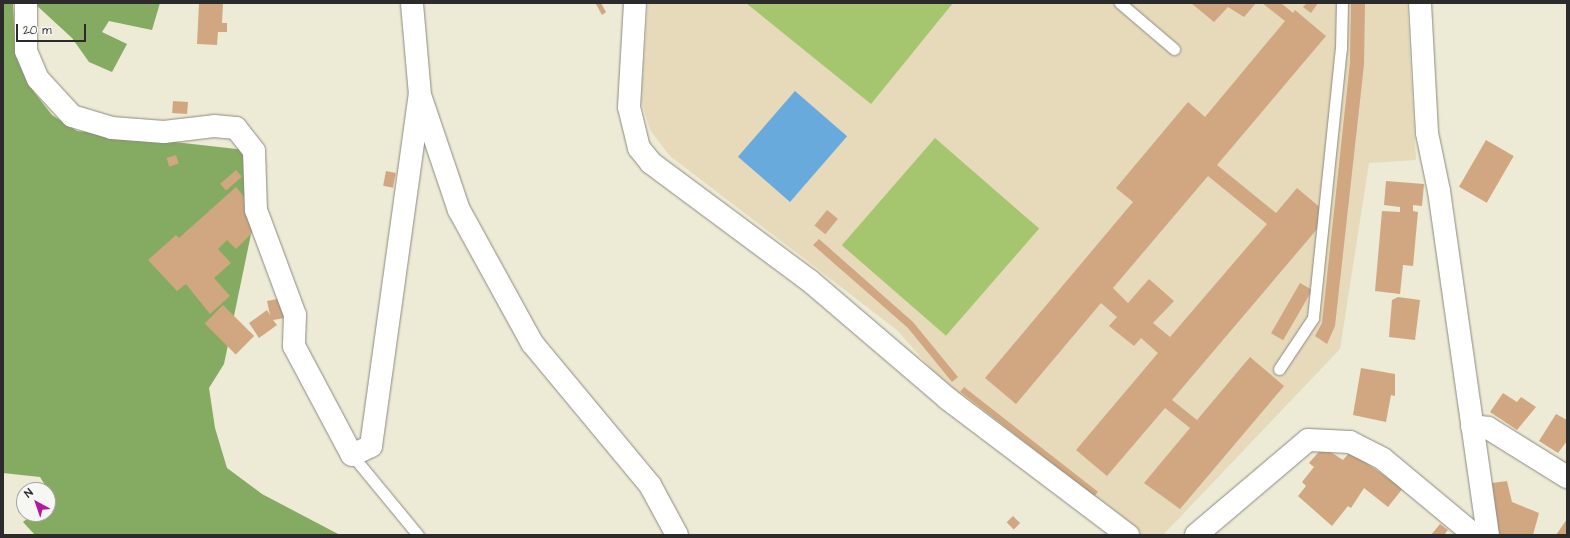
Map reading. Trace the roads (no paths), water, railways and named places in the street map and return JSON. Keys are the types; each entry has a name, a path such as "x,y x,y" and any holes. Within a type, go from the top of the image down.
{"street":[{"path":"26,3 26,51 38,79 72,116 112,128 164,132 214,126 236,128 254,152 256,210 295,315 294,346 352,455 371,446 420,95 412,3"},
{"path":"635,3 629,106 639,148 651,163 810,281 948,399 1128,535"},
{"path":"1196,535 1308,440 1350,442 1384,459 1472,533 1487,535 1472,426 1427,133 1420,3"},
{"path":"420,95 459,210 532,343 650,485 677,535"},
{"path":"1472,426 1488,428 1567,477"}],"lane":[{"path":"1120,3 1174,49"},
{"path":"1279,369 1313,318 1341,49 1342,3"},
{"path":"352,455 418,535"}],"water":[{"path":"795,91 847,136 790,202 738,157"}]}
